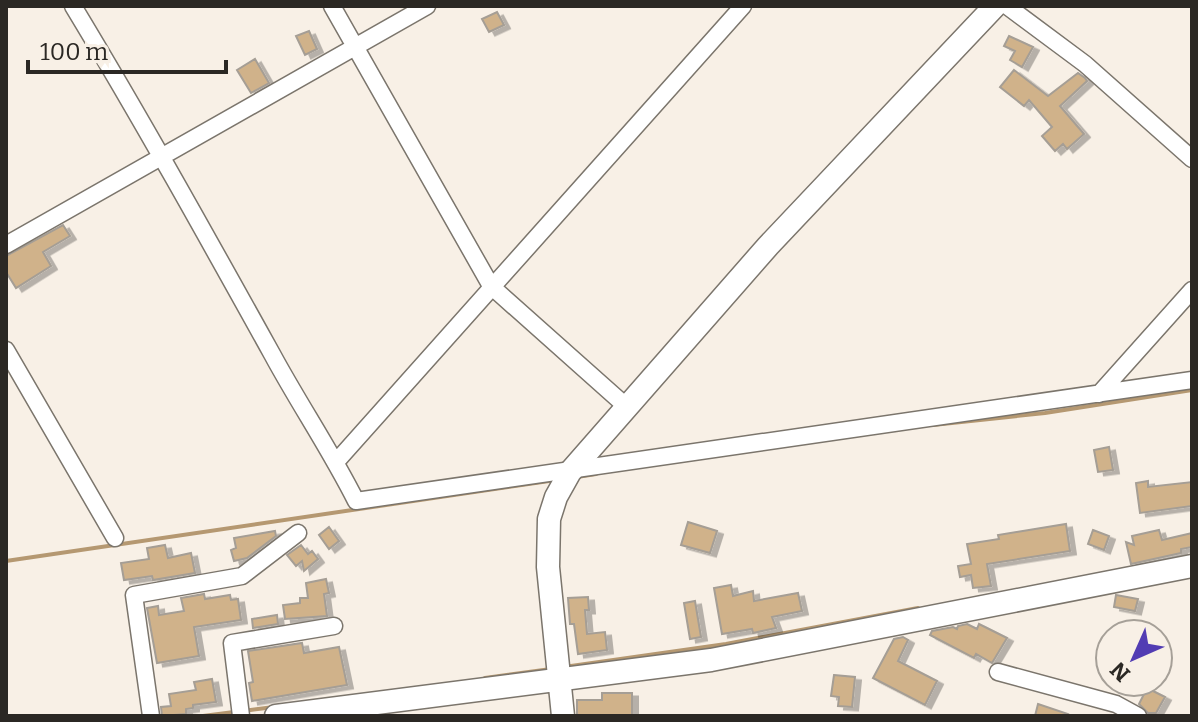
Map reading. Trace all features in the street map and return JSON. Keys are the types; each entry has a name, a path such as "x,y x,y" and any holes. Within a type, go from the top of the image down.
{"street":[{"path":"73,6 356,501 1192,380"},
{"path":"332,6 491,286 628,408"},
{"path":"6,245 427,6"},
{"path":"336,462 743,6"},
{"path":"563,716 548,567 549,519 556,497 570,472 768,246 995,6"},
{"path":"1007,6 1085,64 1192,159"},
{"path":"1099,394 1192,290"},
{"path":"6,350 115,538"},
{"path":"151,716 134,595 242,576 298,533"},
{"path":"276,716 711,660 1192,566"},
{"path":"241,716 232,643 334,626"},
{"path":"998,672 1116,704 1138,716"}],"building":[{"path":"497,12 504,25 489,32 482,19"},
{"path":"309,31 317,49 305,55 296,36"},
{"path":"1009,36 1033,47 1022,67 1010,60 1015,51 1004,46"},
{"path":"255,59 269,83 251,93 237,70"},
{"path":"1014,70 1048,96 1078,73 1085,78 1087,81 1060,106 1084,134 1067,149 1063,144 1055,151 1042,136 1052,127 1029,100 1024,106 1000,87"},
{"path":"63,225 70,236 43,252 51,266 16,288 6,272 6,256"},
{"path":"1109,447 1113,470 1098,472 1094,450"},
{"path":"1148,481 1148,487 1192,482 1192,506 1140,513 1136,483"},
{"path":"688,522 717,531 710,553 681,545"},
{"path":"1066,524 1070,551 987,564 991,586 973,588 971,575 960,577 958,566 971,564 967,544 999,539 998,535"},
{"path":"329,527 339,541 329,549 319,535"},
{"path":"1093,530 1109,536 1104,550 1088,544"},
{"path":"1159,530 1162,540 1192,533 1192,547 1181,549 1181,553 1131,564 1126,542 1134,545 1132,536"},
{"path":"275,531 276,536 247,558 234,561 231,550 236,548 234,538"},
{"path":"165,545 168,558 191,553 195,573 153,580 152,576 124,580 121,563 149,559 147,548"},
{"path":"301,545 308,554 312,551 318,559 304,571 302,561 296,566 287,555"},
{"path":"326,579 329,593 324,594 327,616 285,619 283,605 300,603 300,598 308,598 306,583"},
{"path":"731,585 733,596 753,591 754,601 798,593 802,611 772,617 776,628 753,633 752,629 722,634 714,588"},
{"path":"204,594 205,599 230,595 231,600 238,599 241,620 194,627 199,656 157,663 147,608 158,606 159,615 184,611 181,598"},
{"path":"1116,595 1138,599 1135,611 1114,607"},
{"path":"588,597 589,610 585,610 587,634 605,632 607,650 578,654 574,624 570,624 568,598"},
{"path":"695,601 701,637 690,639 684,603"},
{"path":"277,615 278,624 253,628 252,619"},
{"path":"967,624 977,629 979,624 1007,638 992,663 976,654 974,658 930,635 932,631 957,629"},
{"path":"903,637 908,640 898,661 937,681 925,705 873,678 894,639"},
{"path":"302,643 304,653 339,647 347,685 252,701 249,683 253,682 248,651"},
{"path":"834,675 855,677 852,707 838,706 839,697 831,696"},
{"path":"212,679 216,702 193,705 193,708 186,709 186,714 162,716 161,707 171,706 169,694 196,690 194,682"},
{"path":"602,693 632,693 632,716 577,716 577,700 602,700"},
{"path":"1142,698 1164,698 1156,713 1148,713 1139,704"},
{"path":"1038,704 1068,714 1035,716"}],"waterway":[{"path":"933,425 1045,413 1192,390"},
{"path":"577,477 596,474"},
{"path":"6,561 556,480"},
{"path":"564,667 726,644 918,608"},
{"path":"485,678 551,669"},
{"path":"243,711 274,707"},
{"path":"203,716 234,712"}]}
